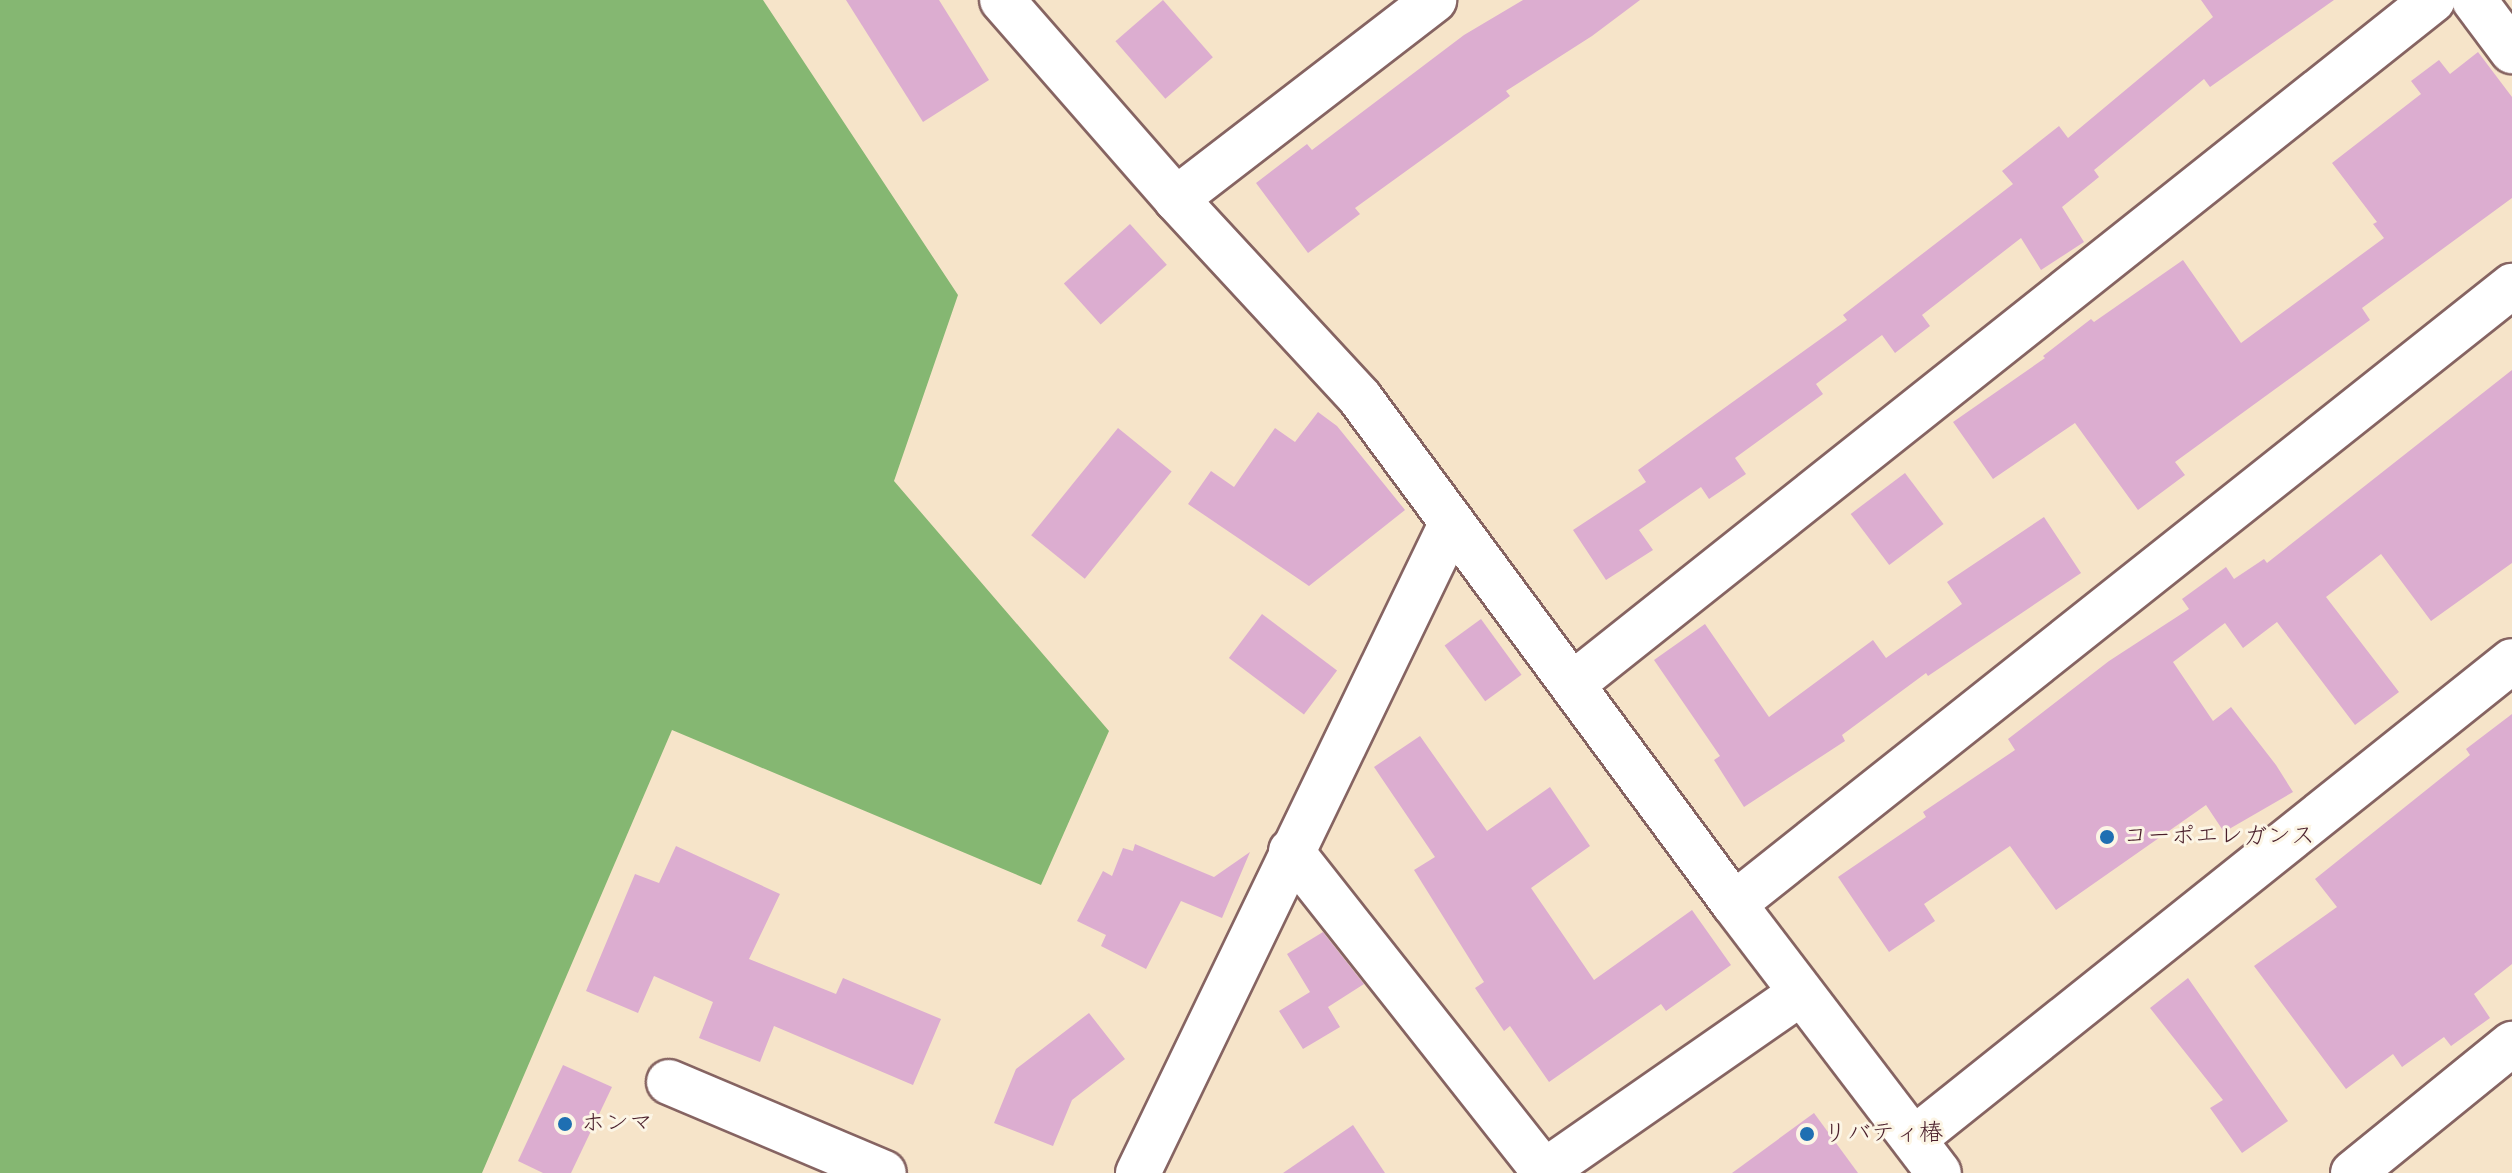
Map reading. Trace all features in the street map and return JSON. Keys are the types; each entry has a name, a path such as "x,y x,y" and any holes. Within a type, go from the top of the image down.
{"street":[{"path":"1002,0 1176,199 1360,398 1451,524 1574,683 1734,904 1927,1156 2512,661"},
{"path":"1176,199 1434,0"},
{"path":"1574,683 2433,0"},
{"path":"2474,0 2512,51"},
{"path":"1734,904 2512,286"},
{"path":"1138,1173 1451,524"},
{"path":"1291,851 1543,1172 1801,993"},
{"path":"2353,1173 2512,1044"},
{"path":"669,1082 884,1173"}],"green space":[{"path":"0,0 763,0 958,295 894,481 1109,731 1041,885 672,730 482,1173 0,1173"}],"building":[{"path":"846,0 939,0 989,80 923,122"},
{"path":"1163,0 1213,57 1165,99 1115,41"},
{"path":"1523,0 1640,0 1592,36 1506,91 1510,96 1355,208 1360,214 1308,253 1256,183 1307,144 1312,150 1464,35"},
{"path":"2201,0 2334,0 2210,87 2204,79 2094,170 2099,177 2062,207 2084,242 2041,270 2021,238 1922,315 1930,326 1895,353 1882,335 1816,384 1823,394 1735,458 1746,474 1709,499 1701,487 1639,530 1653,550 1606,580 1573,530 1646,482 1638,470 1847,320 1843,315 2013,184 2002,171 2059,126 2068,138 2213,17"},
{"path":"2478,52 2512,97 2512,198 2362,308 2370,320 2175,462 2185,475 2138,510 2075,423 1993,479 1953,422 2045,358 2043,356 2091,319 2094,322 2183,260 2241,343 2384,238 2373,224 2377,222 2332,163 2421,94 2411,81 2439,60 2450,74"},
{"path":"1130,224 1167,265 1101,324 1064,284"},
{"path":"2512,370 2512,563 2431,621 2381,554 2326,597 2399,692 2355,725 2277,622 2243,648 2225,623 2173,662 2213,721 2231,707 2293,792 2224,832 2206,805 2056,910 2010,846 1924,904 1935,921 1889,952 1838,877 1926,817 1923,812 2015,750 2008,739 2109,661 2189,609 2182,599 2226,567 2234,579 2264,559 2267,563"},
{"path":"1318,412 1337,426 1405,510 1309,586 1188,504 1211,471 1234,487 1275,428 1295,442"},
{"path":"1118,428 1172,471 1085,579 1031,535"},
{"path":"1905,473 1944,524 1889,565 1851,514"},
{"path":"2044,517 2081,573 1928,676 1926,673 1842,735 1845,741 1744,807 1714,760 1720,756 1654,660 1705,624 1769,717 1873,640 1886,658 1962,604 1947,582"},
{"path":"1262,614 1337,671 1304,714 1229,658"},
{"path":"1481,619 1522,675 1485,701 1445,645"},
{"path":"2512,714 2512,964 2474,994 2490,1018 2451,1046 2444,1037 2402,1067 2393,1054 2346,1089 2254,966 2337,907 2315,879 2470,755 2466,749"},
{"path":"1420,736 1487,831 1550,787 1590,846 1531,888 1594,980 1692,910 1731,965 1666,1011 1661,1004 1549,1082 1510,1026 1504,1031 1475,988 1484,982 1414,870 1435,857 1374,767"},
{"path":"1135,844 1214,877 1250,852 1222,918 1181,901 1146,969 1101,946 1106,935 1077,921 1103,871 1112,876 1123,848 1133,851"},
{"path":"676,846 780,894 749,959 836,994 843,978 941,1019 913,1085 774,1026 760,1062 699,1038 713,1002 654,976 638,1013 586,991 635,874 659,883"},
{"path":"1323,932 1364,984 1328,1007 1340,1027 1303,1049 1279,1011 1310,992 1287,954"},
{"path":"2188,978 2288,1121 2242,1153 2210,1108 2223,1100 2150,1008"},
{"path":"1089,1013 1125,1059 1072,1100 1053,1146 994,1123 1016,1069"},
{"name":"ホンマ","path":"563,1065 612,1087 571,1173 543,1173 518,1161"},
{"name":"リバティ椿","path":"1814,1113 1858,1173 1732,1173"},
{"path":"1353,1125 1385,1173 1283,1173"}],"place":[{"name":"コーポエレガンス","path":"2107,837"},
{"name":"ホンマ","path":"565,1124"},
{"name":"リバティ椿","path":"1807,1134"}]}
